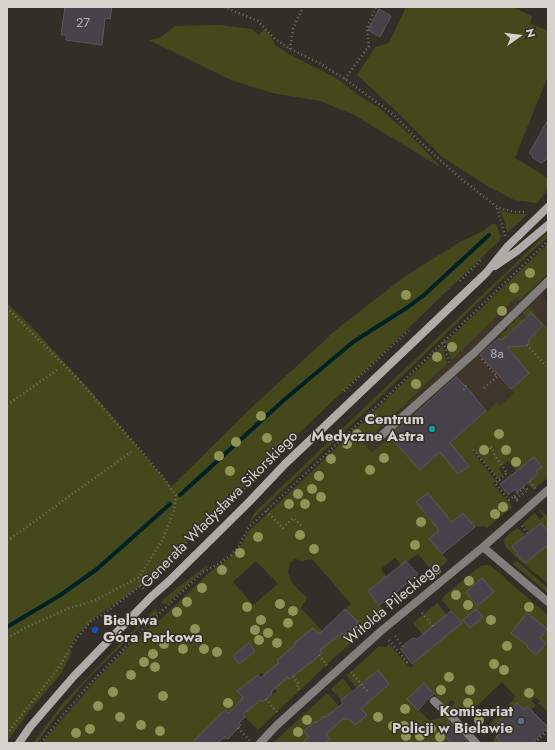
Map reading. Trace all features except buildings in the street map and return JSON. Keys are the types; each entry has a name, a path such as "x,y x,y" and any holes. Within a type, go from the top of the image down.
{"main road":[{"name":"Generała Władysława Sikorskiego","path":"18,743 74,676 151,597 169,581 285,464 486,272 508,246 548,207"},
{"name":"Generała Władysława Sikorskiego","path":"486,272 517,251 548,225"}],"street":[{"path":"382,435 474,353 548,281"},
{"name":"Witolda Pileckiego","path":"260,743 277,725 381,631 483,547 548,490"},
{"path":"483,547 548,602"},
{"path":"434,701 453,718 476,743"}],"path":[{"path":"224,7 258,21 275,39 290,49 320,63 345,79 394,115 418,140 459,177 497,207 514,212 529,212"},
{"path":"290,49 293,29 303,7"},
{"path":"345,79 369,46 367,28 376,7"},
{"path":"497,207 508,246"},
{"path":"41,743 62,716 143,629 203,572 231,555 239,546 247,530 266,511 548,241"},
{"path":"7,308 78,379 147,458 167,482 176,496 174,511 163,539 139,577 96,600 67,609 27,626 7,638"},
{"path":"444,342 449,363"},
{"path":"527,345 546,366"},
{"path":"480,356 498,376 484,388"},
{"path":"7,405 58,370"},
{"path":"464,390 466,385"},
{"path":"490,449 491,446 496,457 507,473 500,482 495,483 509,500 524,486 528,490 516,499"},
{"path":"473,450 500,482"},
{"path":"7,541 130,452"},
{"path":"514,496 521,505"},
{"path":"266,511 283,528 293,518 302,526"},
{"path":"520,524 527,534"},
{"path":"7,734 57,670 76,638 91,621 102,615 141,586 139,577"},
{"path":"387,606 398,597 395,593"},
{"path":"422,613 433,626"},
{"path":"395,636 403,647 399,652"},
{"path":"389,640 407,662 409,660"},
{"path":"319,655 324,662"},
{"path":"349,670 367,691"},
{"path":"293,676 299,684 297,687 301,692"},
{"path":"266,699 278,714"},
{"path":"238,728 250,741"},
{"path":"535,743 548,730"}],"shaded area":[{"path":"535,285 544,294 548,305 548,386 421,485 365,469 364,444 517,297 521,300"}],"green space":[{"path":"406,7 512,7 532,16 530,23 548,31 548,76 515,158 548,178 548,189 537,203 514,200 489,187 442,157 357,75 375,47 389,43"},
{"path":"220,25 252,29 258,35 265,29 271,36 275,45 287,53 336,78 364,99 377,106 409,134 442,168 354,115 320,101 272,93 231,80 150,40 161,37 175,26"},
{"path":"500,210 511,214 528,214 507,233"},
{"path":"492,224 496,224 501,237 500,240 145,580 141,586 98,615 76,636 69,650 72,652 61,674 27,714 7,742 7,303 30,325 90,390 171,487 251,408 337,329 404,277 460,242 483,231"},
{"path":"548,232 548,237 249,523 255,512"},
{"path":"548,244 548,274 520,300 517,297 451,361 446,342"},
{"path":"529,307 548,329 548,478 533,489 527,483 538,475 536,471 542,467 528,461 516,471 508,461 499,469 503,475 498,478 473,450 472,451 496,481 493,484 512,507 487,528 483,526 475,527 452,522 449,518 441,529 429,539 448,561 434,573 418,554 401,565 395,558 381,569 387,577 369,591 387,613 336,656 258,730 235,707 229,713 225,710 214,721 219,730 228,739 192,743 42,743 97,679 123,652 157,620 160,620 211,571 239,549 248,532 443,345 447,364 364,444 372,453 390,437 421,470 497,402 500,406 514,393 511,389 529,373 499,338 519,316 523,320 508,334 521,347 529,343 529,340 543,326 531,313 526,317 522,313","holes":["463,458 469,466 458,474 452,466","428,493 441,509 429,519 416,502","295,559 302,561 312,559 351,604 345,609 357,622 332,622 322,631 301,608 307,598 292,583 288,572 290,563","256,561 278,584 253,605 233,582","249,643 255,651 239,664 233,656","261,673 277,691 263,702 261,700 254,705 250,700 246,703 237,691"]},
{"path":"405,420 408,420 390,437 389,434"},
{"path":"540,509 548,518 548,532 540,523 529,532 523,523 535,513 540,520 544,516 539,510"},
{"path":"517,528 525,535 512,546 525,563 548,545 548,584 506,547 504,543 505,538"},
{"path":"515,561 548,588 548,593 513,564"},
{"path":"209,565 168,603 162,604 161,602 173,591"},
{"path":"480,566 491,566 548,615 548,711 538,703 540,701 535,697 531,701 536,705 531,710 529,708 525,711 517,703 495,727 501,733 496,737 495,733 488,726 513,701 515,696 502,682 469,716 465,712 451,714 447,710 455,703 452,700 445,708 424,684 407,699 430,721 444,716 450,721 440,731 452,743 325,743 330,739 326,734 333,727 324,717 304,730 309,737 306,740 308,743 273,743 327,693 339,706 336,709 346,720 349,718 355,725 366,716 361,709 368,702 346,675 379,646 386,648 389,644 410,668 414,665 412,664 433,647 413,623 437,603 447,615 443,639 462,623 442,600 444,596","holes":["476,610 483,617 470,628 464,620"]},
{"path":"156,608 158,615 151,616 88,679 52,722 37,743 33,743 62,704"},
{"path":"343,678 352,690 341,700 331,689"},
{"path":"496,737 502,743 493,743"}],"waterway":[{"path":"180,495 284,400 353,342 424,295 489,235"},
{"path":"7,627 59,596 97,569 170,504"}],"place":[{"name":"Centrum Medyczne Astra","path":"432,429"},
{"name":"Bielawa Góra Parkowa","path":"95,630"},
{"name":"Komisariat Policji w Bielawie","path":"521,721"}]}
